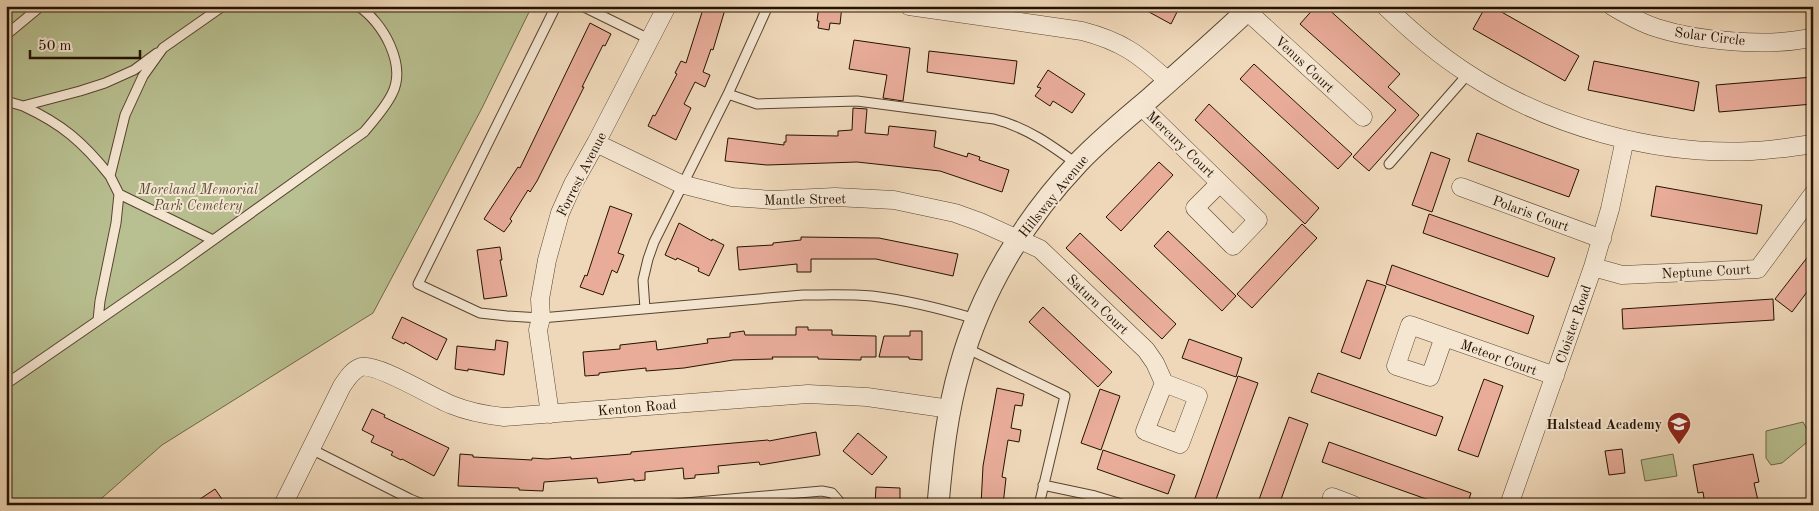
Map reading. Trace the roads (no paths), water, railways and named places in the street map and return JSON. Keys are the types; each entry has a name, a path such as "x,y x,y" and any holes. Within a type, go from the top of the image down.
{"street":[{"name":"Forrest Avenue","path":"550,414 538,330 542,318 540,299 552,237 573,184 667,6"},
{"path":"909,6 1082,31 1104,37 1134,52 1169,82"},
{"path":"1385,6 1433,49 1468,74 1529,107 1582,127 1625,139 1695,150 1775,150 1813,144"},
{"name":"Solar Circle","path":"1612,6 1630,17 1656,28 1716,40 1765,42 1813,37"},
{"name":"Hillsway Avenue","path":"938,505 950,409 966,348 976,319 1018,239 1047,200 1078,164 1110,132 1169,82 1247,8"},
{"name":"Venus Court","path":"1247,8 1363,117"},
{"name":"Mercury Court","path":"1141,106 1220,182"},
{"name":"Cloister Road","path":"1509,505 1602,239 1625,139"},
{"name":"Mantle Street","path":"596,143 682,184 707,192 752,200 835,197 894,200 955,213 1018,239"},
{"name":"Polaris Court","path":"1461,187 1602,239"},
{"name":"Neptune Court","path":"1593,267 1622,275 1758,269 1813,194"},
{"name":"Saturn Court","path":"1018,239 1040,249 1146,350 1155,363 1164,383"},
{"name":"Meteor Court","path":"1444,337 1555,376"},
{"name":"Kenton Road","path":"283,505 342,386 354,371 362,367 382,371 467,411 504,416 808,394 867,396 950,409"},
{"path":"1332,497 1353,505"}],"lane":[{"path":"6,35 41,6"},
{"path":"23,106 105,83 134,70 222,6"},
{"path":"6,384 364,132 383,109 393,92 396,65 380,28 369,9 358,6"},
{"path":"556,6 418,284 480,312 507,316 542,318 803,295 839,294 906,301 936,307 976,319"},
{"path":"582,6 649,39"},
{"path":"645,309 643,280 648,259 662,224 728,94 768,6"},
{"path":"110,176 125,115 143,76 163,48"},
{"path":"1389,164 1468,74"},
{"path":"728,94 757,104 858,101 994,119 1013,123 1028,131 1078,164"},
{"path":"6,101 48,117 65,130 82,144 110,176 119,194 116,223 100,301 98,320"},
{"path":"119,194 213,240"},
{"path":"966,348 1065,396 1039,505"},
{"path":"311,449 410,500 425,505"},
{"path":"1043,485 1095,496 1125,505"},
{"path":"663,505 822,491 832,493 839,501 839,505"}],"place":[{"name":"Halstead Academy","path":"1679,445"}],"park label":[{"name":"Moreland Memorial Park Cemetery","path":"198,197"}]}
